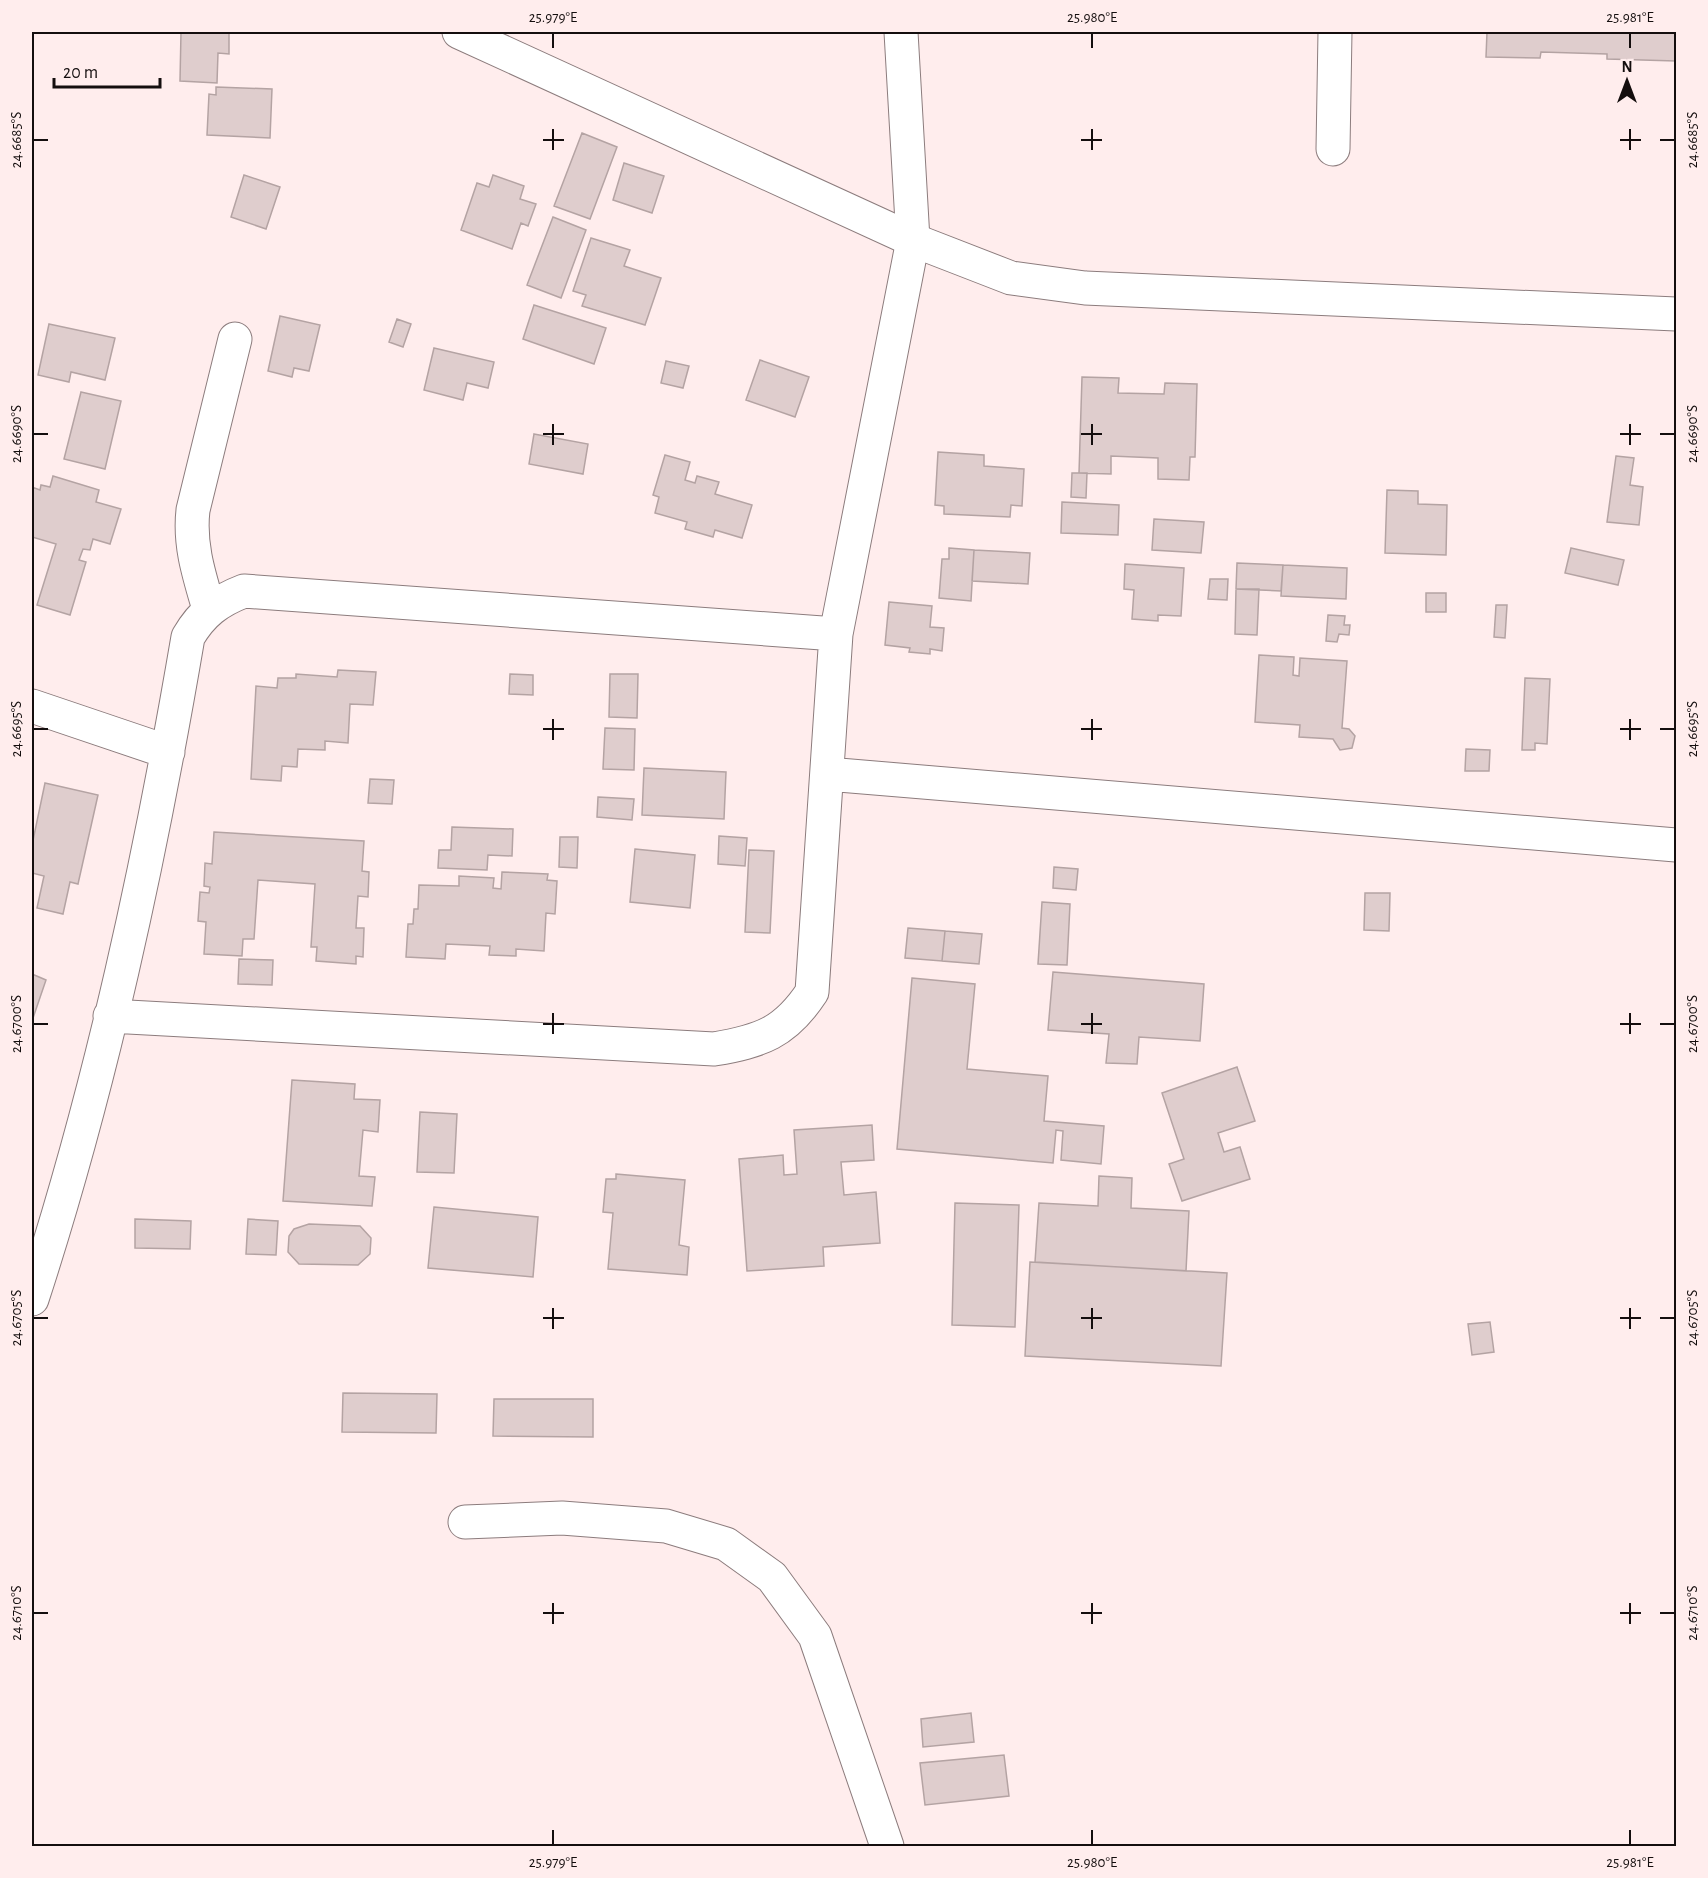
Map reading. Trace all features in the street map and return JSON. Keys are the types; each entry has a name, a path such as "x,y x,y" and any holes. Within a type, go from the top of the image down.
{"street":[{"path":"459,32 913,240 1011,278 1085,288 1677,314"},
{"path":"110,1016 714,1049 746,1044 776,1031 797,1015 812,993 836,634 913,240 901,32"},
{"path":"1333,149 1335,32"},
{"path":"209,609 193,553 190,532 192,510 235,339"},
{"path":"32,1299 87,1116 168,752 188,637 197,621 209,609 244,591 836,634"},
{"path":"32,706 168,752"},
{"path":"827,774 1677,844"},
{"path":"465,1522 562,1518 666,1526 726,1544 772,1577 814,1636 887,1846"}],"building":[{"path":"181,32 229,32 229,54 218,53 217,83 180,81"},
{"path":"1487,32 1676,32 1676,61 1607,59 1607,54 1541,52 1540,58 1486,57"},
{"path":"216,87 272,89 270,138 207,135 209,94 216,95"},
{"path":"582,133 617,147 590,219 554,206"},
{"path":"624,163 664,176 652,213 613,200"},
{"path":"244,175 280,187 266,229 231,217"},
{"path":"493,175 524,186 520,199 536,204 528,226 521,223 512,249 461,230 477,183 489,187"},
{"path":"553,217 586,230 561,298 527,285"},
{"path":"591,238 630,250 624,266 661,278 645,325 582,306 586,295 573,291"},
{"path":"534,305 606,328 594,364 523,339"},
{"path":"280,316 320,325 309,371 294,368 292,377 268,371"},
{"path":"397,319 411,324 403,347 389,342"},
{"path":"49,324 115,338 105,380 71,372 69,382 38,375"},
{"path":"434,348 494,362 488,388 467,383 463,400 424,390"},
{"path":"760,360 809,377 795,417 746,400"},
{"path":"666,361 689,366 683,388 661,383"},
{"path":"1082,377 1119,378 1118,393 1164,394 1165,383 1197,384 1195,457 1190,457 1189,480 1158,479 1158,458 1111,456 1111,474 1079,473"},
{"path":"81,392 121,401 105,469 64,459"},
{"path":"534,434 588,444 583,474 529,464"},
{"path":"938,452 984,455 984,466 1024,469 1022,506 1011,505 1010,517 944,514 944,506 935,505"},
{"path":"665,455 690,462 685,480 695,483 697,476 719,482 715,494 752,505 742,538 715,530 713,537 685,529 687,522 655,513 659,497 653,495"},
{"path":"1616,456 1634,458 1630,485 1643,487 1639,525 1607,522"},
{"path":"1072,473 1087,473 1086,498 1071,497"},
{"path":"53,476 99,490 96,502 121,509 110,544 93,539 90,550 83,549 79,560 86,562 70,615 37,605 56,544 32,537 32,487 40,490 41,485 50,487"},
{"path":"1387,490 1418,491 1418,504 1447,505 1446,555 1385,553"},
{"path":"1062,502 1119,505 1118,535 1061,533"},
{"path":"1154,519 1204,522 1201,553 1152,550"},
{"path":"949,548 974,550 971,601 939,598 942,559 949,559"},
{"path":"1571,548 1624,560 1618,585 1565,573"},
{"path":"974,550 1030,553 1028,584 972,581"},
{"path":"1237,563 1283,565 1281,591 1236,589"},
{"path":"1125,564 1184,568 1181,616 1158,615 1158,621 1132,619 1134,590 1124,589"},
{"path":"1283,565 1347,568 1346,599 1281,596"},
{"path":"1210,579 1228,579 1227,600 1208,599"},
{"path":"1236,589 1259,589 1257,635 1235,634"},
{"path":"1426,593 1446,593 1446,612 1426,612"},
{"path":"889,602 932,606 930,627 944,628 942,651 930,649 930,654 909,652 910,648 885,645"},
{"path":"1496,605 1507,605 1505,638 1494,637"},
{"path":"1328,615 1345,616 1344,625 1350,625 1349,635 1339,634 1337,642 1326,641"},
{"path":"1259,655 1294,657 1293,675 1299,676 1300,658 1347,661 1342,728 1349,729 1355,736 1352,748 1340,750 1333,739 1299,737 1300,725 1255,722"},
{"path":"338,670 376,672 373,705 350,704 348,743 325,741 325,750 298,749 297,767 282,766 281,781 251,779 256,686 277,688 278,678 296,678 296,674 337,677"},
{"path":"510,674 533,675 533,695 509,694"},
{"path":"610,674 638,674 637,718 609,717"},
{"path":"1525,678 1550,679 1547,744 1535,743 1535,750 1522,750"},
{"path":"605,728 635,729 634,770 603,769"},
{"path":"1466,749 1490,750 1489,771 1465,771"},
{"path":"644,768 726,772 724,819 642,815"},
{"path":"370,779 394,780 392,804 368,803"},
{"path":"45,783 98,795 78,884 70,882 63,914 37,908 44,876 32,873 32,845"},
{"path":"598,797 634,799 632,820 597,817"},
{"path":"452,827 513,829 512,856 488,855 487,870 438,868 439,850 451,850"},
{"path":"214,832 364,841 362,871 369,872 368,897 358,896 356,928 364,928 363,957 356,956 356,964 316,961 317,947 311,947 315,884 258,880 254,939 243,939 242,956 204,954 206,922 198,921 200,892 209,893 210,887 204,886 205,863 212,864"},
{"path":"719,836 747,838 745,866 718,864"},
{"path":"560,837 578,837 577,868 559,867"},
{"path":"635,849 695,855 690,908 630,902"},
{"path":"749,850 774,851 770,933 745,932"},
{"path":"1054,867 1078,869 1076,890 1053,888"},
{"path":"502,872 548,874 547,880 557,881 555,914 546,913 544,951 516,949 516,956 489,955 490,946 446,944 445,959 406,957 408,924 413,924 414,909 418,909 419,885 459,886 459,876 494,878 493,888 501,889"},
{"path":"1365,893 1390,893 1389,931 1364,930"},
{"path":"1042,902 1070,904 1067,965 1038,964"},
{"path":"908,928 945,931 942,961 905,958"},
{"path":"945,931 982,934 979,964 942,961"},
{"path":"239,959 273,960 272,985 238,984"},
{"path":"1053,972 1204,984 1200,1041 1139,1037 1137,1064 1106,1063 1109,1034 1048,1030"},
{"path":"32,974 46,980 32,1021"},
{"path":"912,978 975,984 967,1069 1048,1076 1044,1121 1104,1126 1101,1164 1061,1160 1063,1131 1056,1130 1053,1163 897,1149"},
{"path":"1237,1067 1255,1121 1218,1133 1224,1152 1240,1147 1250,1179 1182,1201 1169,1164 1184,1159 1162,1093"},
{"path":"292,1080 355,1084 354,1099 380,1100 378,1132 363,1130 359,1176 375,1177 372,1206 283,1201"},
{"path":"420,1112 457,1114 454,1173 417,1172"},
{"path":"872,1125 874,1160 841,1162 844,1195 876,1192 880,1243 823,1247 824,1266 747,1271 739,1159 783,1155 784,1175 797,1174 794,1130"},
{"path":"616,1174 685,1180 679,1245 689,1247 687,1275 608,1269 613,1213 603,1212 606,1179 616,1179"},
{"path":"1099,1176 1132,1178 1131,1208 1189,1211 1186,1271 1035,1262 1039,1203 1098,1206"},
{"path":"955,1203 1019,1205 1015,1327 952,1325"},
{"path":"434,1207 538,1217 533,1277 428,1268"},
{"path":"135,1219 191,1221 190,1249 135,1248"},
{"path":"248,1219 278,1221 276,1255 246,1254"},
{"path":"309,1224 360,1226 371,1238 370,1254 358,1265 299,1264 288,1252 289,1236 294,1229"},
{"path":"1030,1262 1227,1273 1221,1366 1025,1356"},
{"path":"1490,1322 1494,1352 1472,1355 1468,1324"},
{"path":"343,1393 437,1394 436,1433 342,1432"},
{"path":"494,1399 593,1399 593,1437 493,1436"},
{"path":"971,1713 974,1742 923,1747 921,1719"},
{"path":"1004,1755 1009,1796 925,1805 920,1763"}]}
